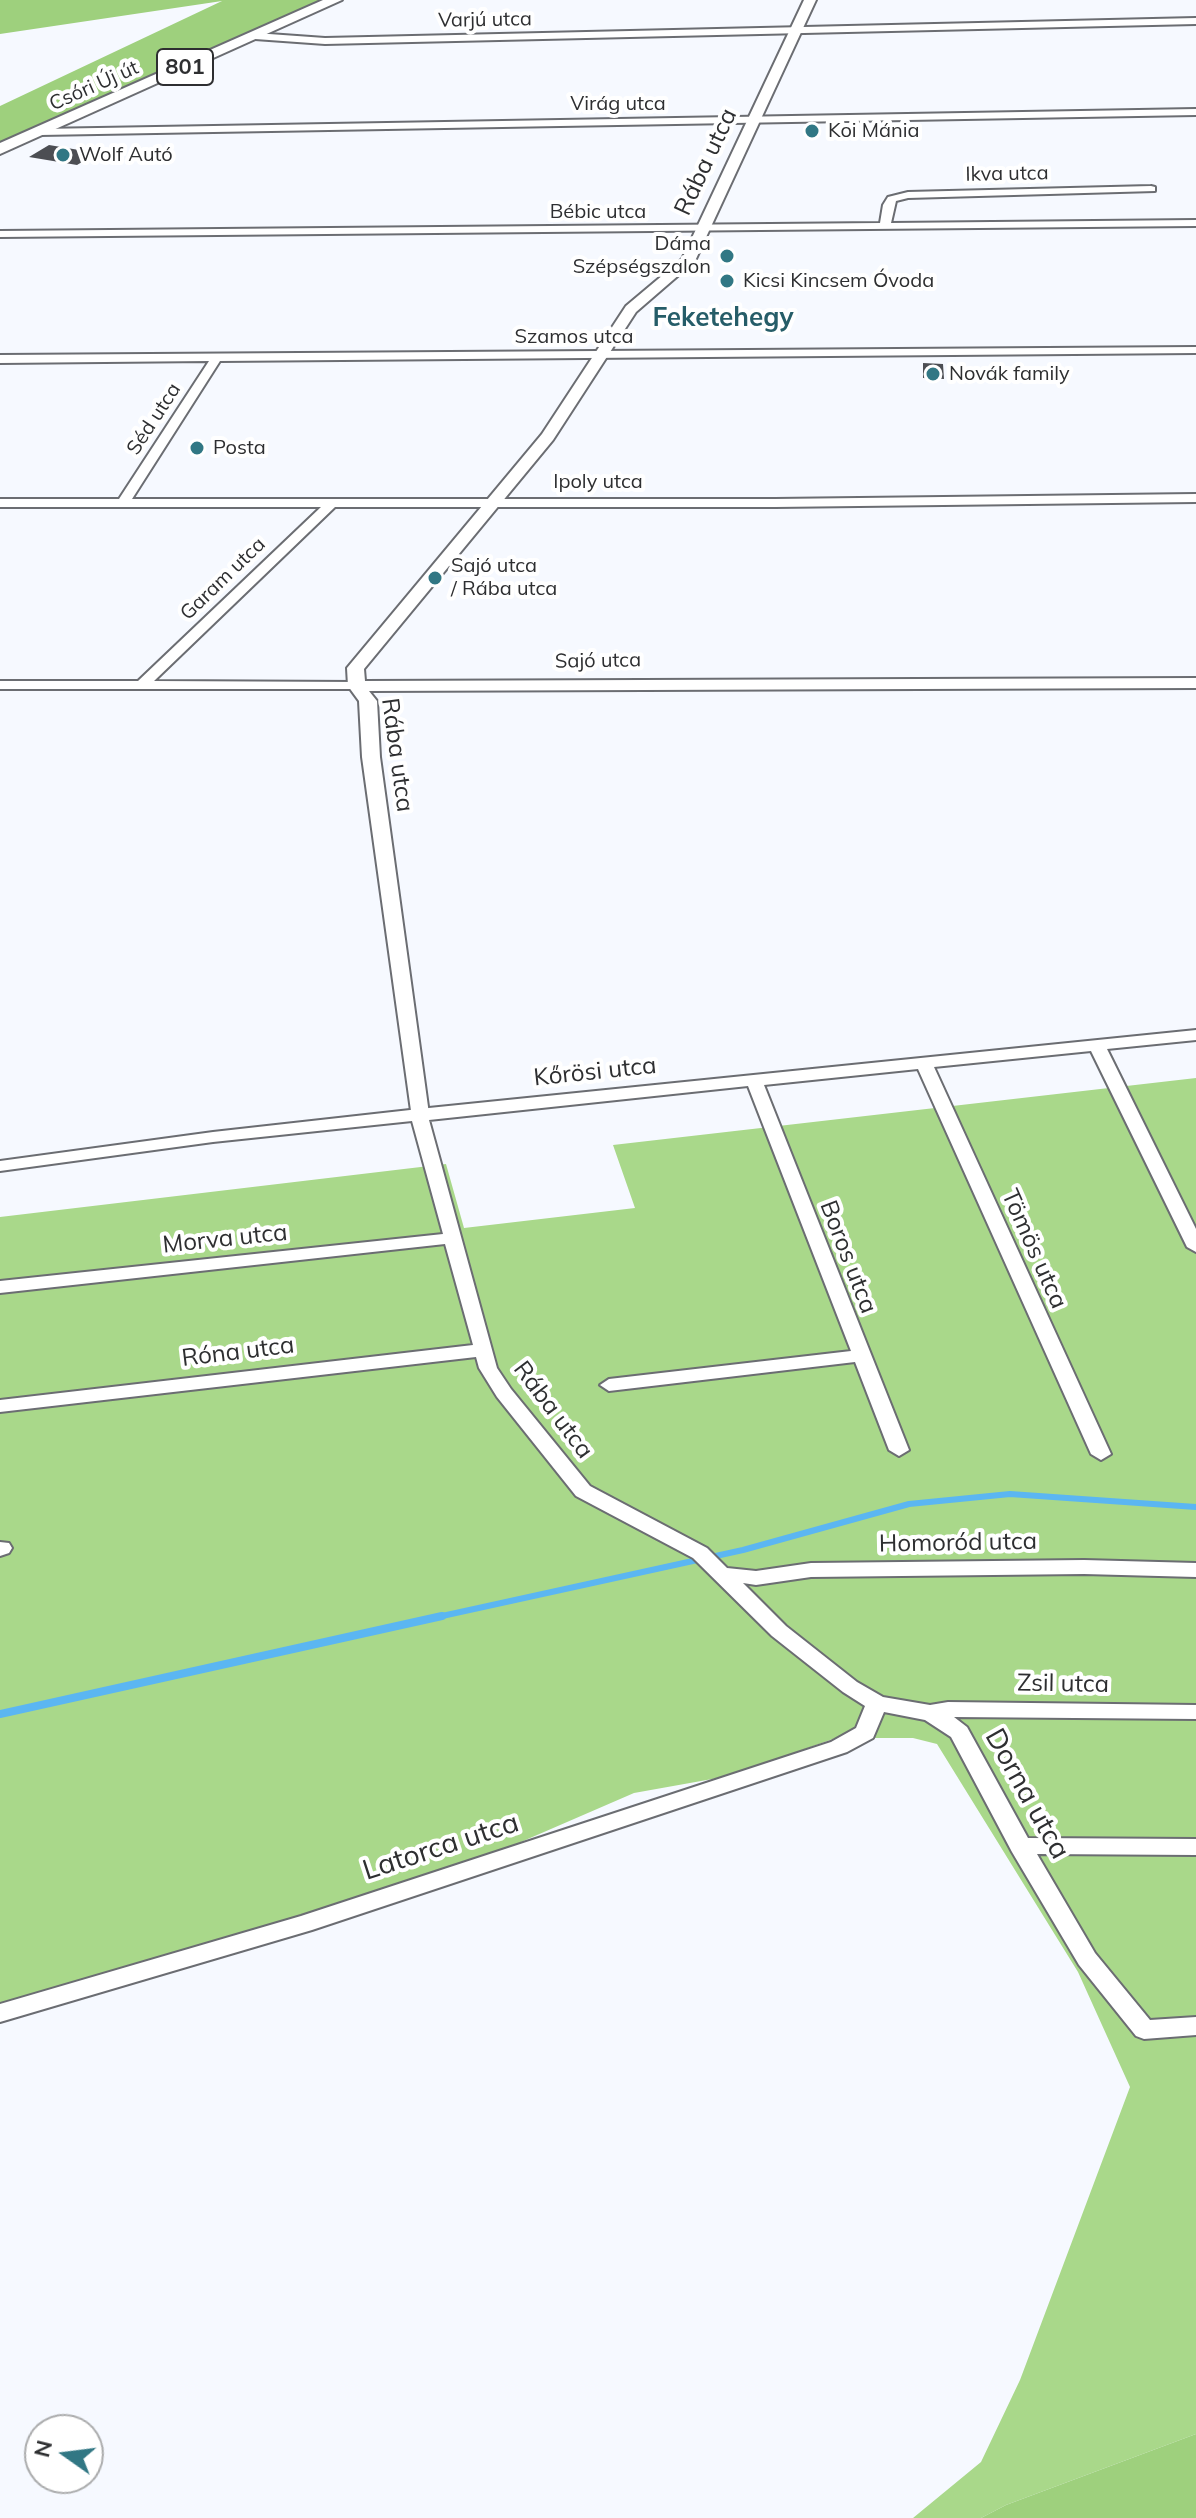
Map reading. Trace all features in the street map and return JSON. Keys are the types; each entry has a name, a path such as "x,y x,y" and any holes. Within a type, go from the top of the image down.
{"main road":[{"name":"Csóri Új út","path":"4,145 40,132 335,0"}],"street":[{"name":"Rába utca","path":"711,1563 583,1491 504,1393 482,1350 419,1114 371,757 368,701 357,686 355,676 359,662 570,409 631,309 681,269 810,0"},
{"name":"Varjú utca","path":"255,36 325,41 1196,21"},
{"name":"Virág utca","path":"40,132 1196,112"},
{"name":"Ikva utca","path":"885,225 892,199 908,195 1151,189"},
{"name":"Bébic utca","path":"0,234 702,230 885,225 1196,223"},
{"name":"Szamos utca","path":"0,359 1196,350"},
{"name":"Séd utca","path":"124,502 217,357"},
{"name":"Ipoly utca","path":"0,503 1196,498"},
{"name":"Garam utca","path":"142,685 333,502"},
{"name":"Sajó utca","path":"0,685 1196,683"},
{"name":"Kőrösi utca","path":"0,1166 213,1137 419,1114 1196,1035"},
{"path":"1097,1046 1196,1247"},
{"name":"Tömös utca","path":"924,1063 1101,1454"},
{"name":"Boros utca","path":"754,1080 899,1450"},
{"name":"Morva utca","path":"0,1287 454,1238"},
{"name":"Róna utca","path":"0,1406 482,1350"},
{"path":"609,1385 861,1356"},
{"name":"Homoród utca","path":"711,1563 756,1578 811,1570 1084,1567 1196,1570"},
{"name":"Dorna utca","path":"711,1563 814,1661 877,1703 930,1713 959,1732 1020,1846 1087,1959 1144,2030 1196,2026"},
{"name":"Latorca utca","path":"0,2013 304,1924 839,1747 865,1733 877,1703"},
{"name":"Zsil utca","path":"930,1713 948,1709 1196,1712"},
{"path":"1020,1846 1196,1847"}],"green space":[{"path":"0,0 335,0 0,149 0,106 222,1 0,34"},
{"path":"1196,1078 1196,2434 1006,2505 981,2518 913,2518 981,2462 1020,2380 1130,2087 1078,1972 937,1744 913,1738 873,1738 861,1729 729,1776 634,1793 454,1871 0,2005 0,1217 446,1164 464,1228 635,1208 613,1145"},
{"path":"1196,2434 1196,2518 981,2518 1006,2505"}],"building":[{"name":"Wolf Autó","path":"49,145 97,153 77,165 29,157"},
{"name":"Novák family","path":"923,363 943,364 944,379 923,378"}],"waterway":[{"path":"433,1618 743,1550 909,1504 1010,1494 1196,1507"},
{"path":"0,1714 442,1616"}],"place":[{"name":"Koi Mánia","path":"812,131"},
{"name":"Wolf Autó","path":"63,155"},
{"name":"Dáma Szépségszalon","path":"727,256"},
{"name":"Kicsi Kincsem Óvoda","path":"727,281"},
{"name":"Novák family","path":"933,374"},
{"name":"Posta","path":"197,448"},
{"name":"Sajó utca / Rába utca","path":"435,578"}],"district":[{"name":"Feketehegy","path":"723,318"}]}
